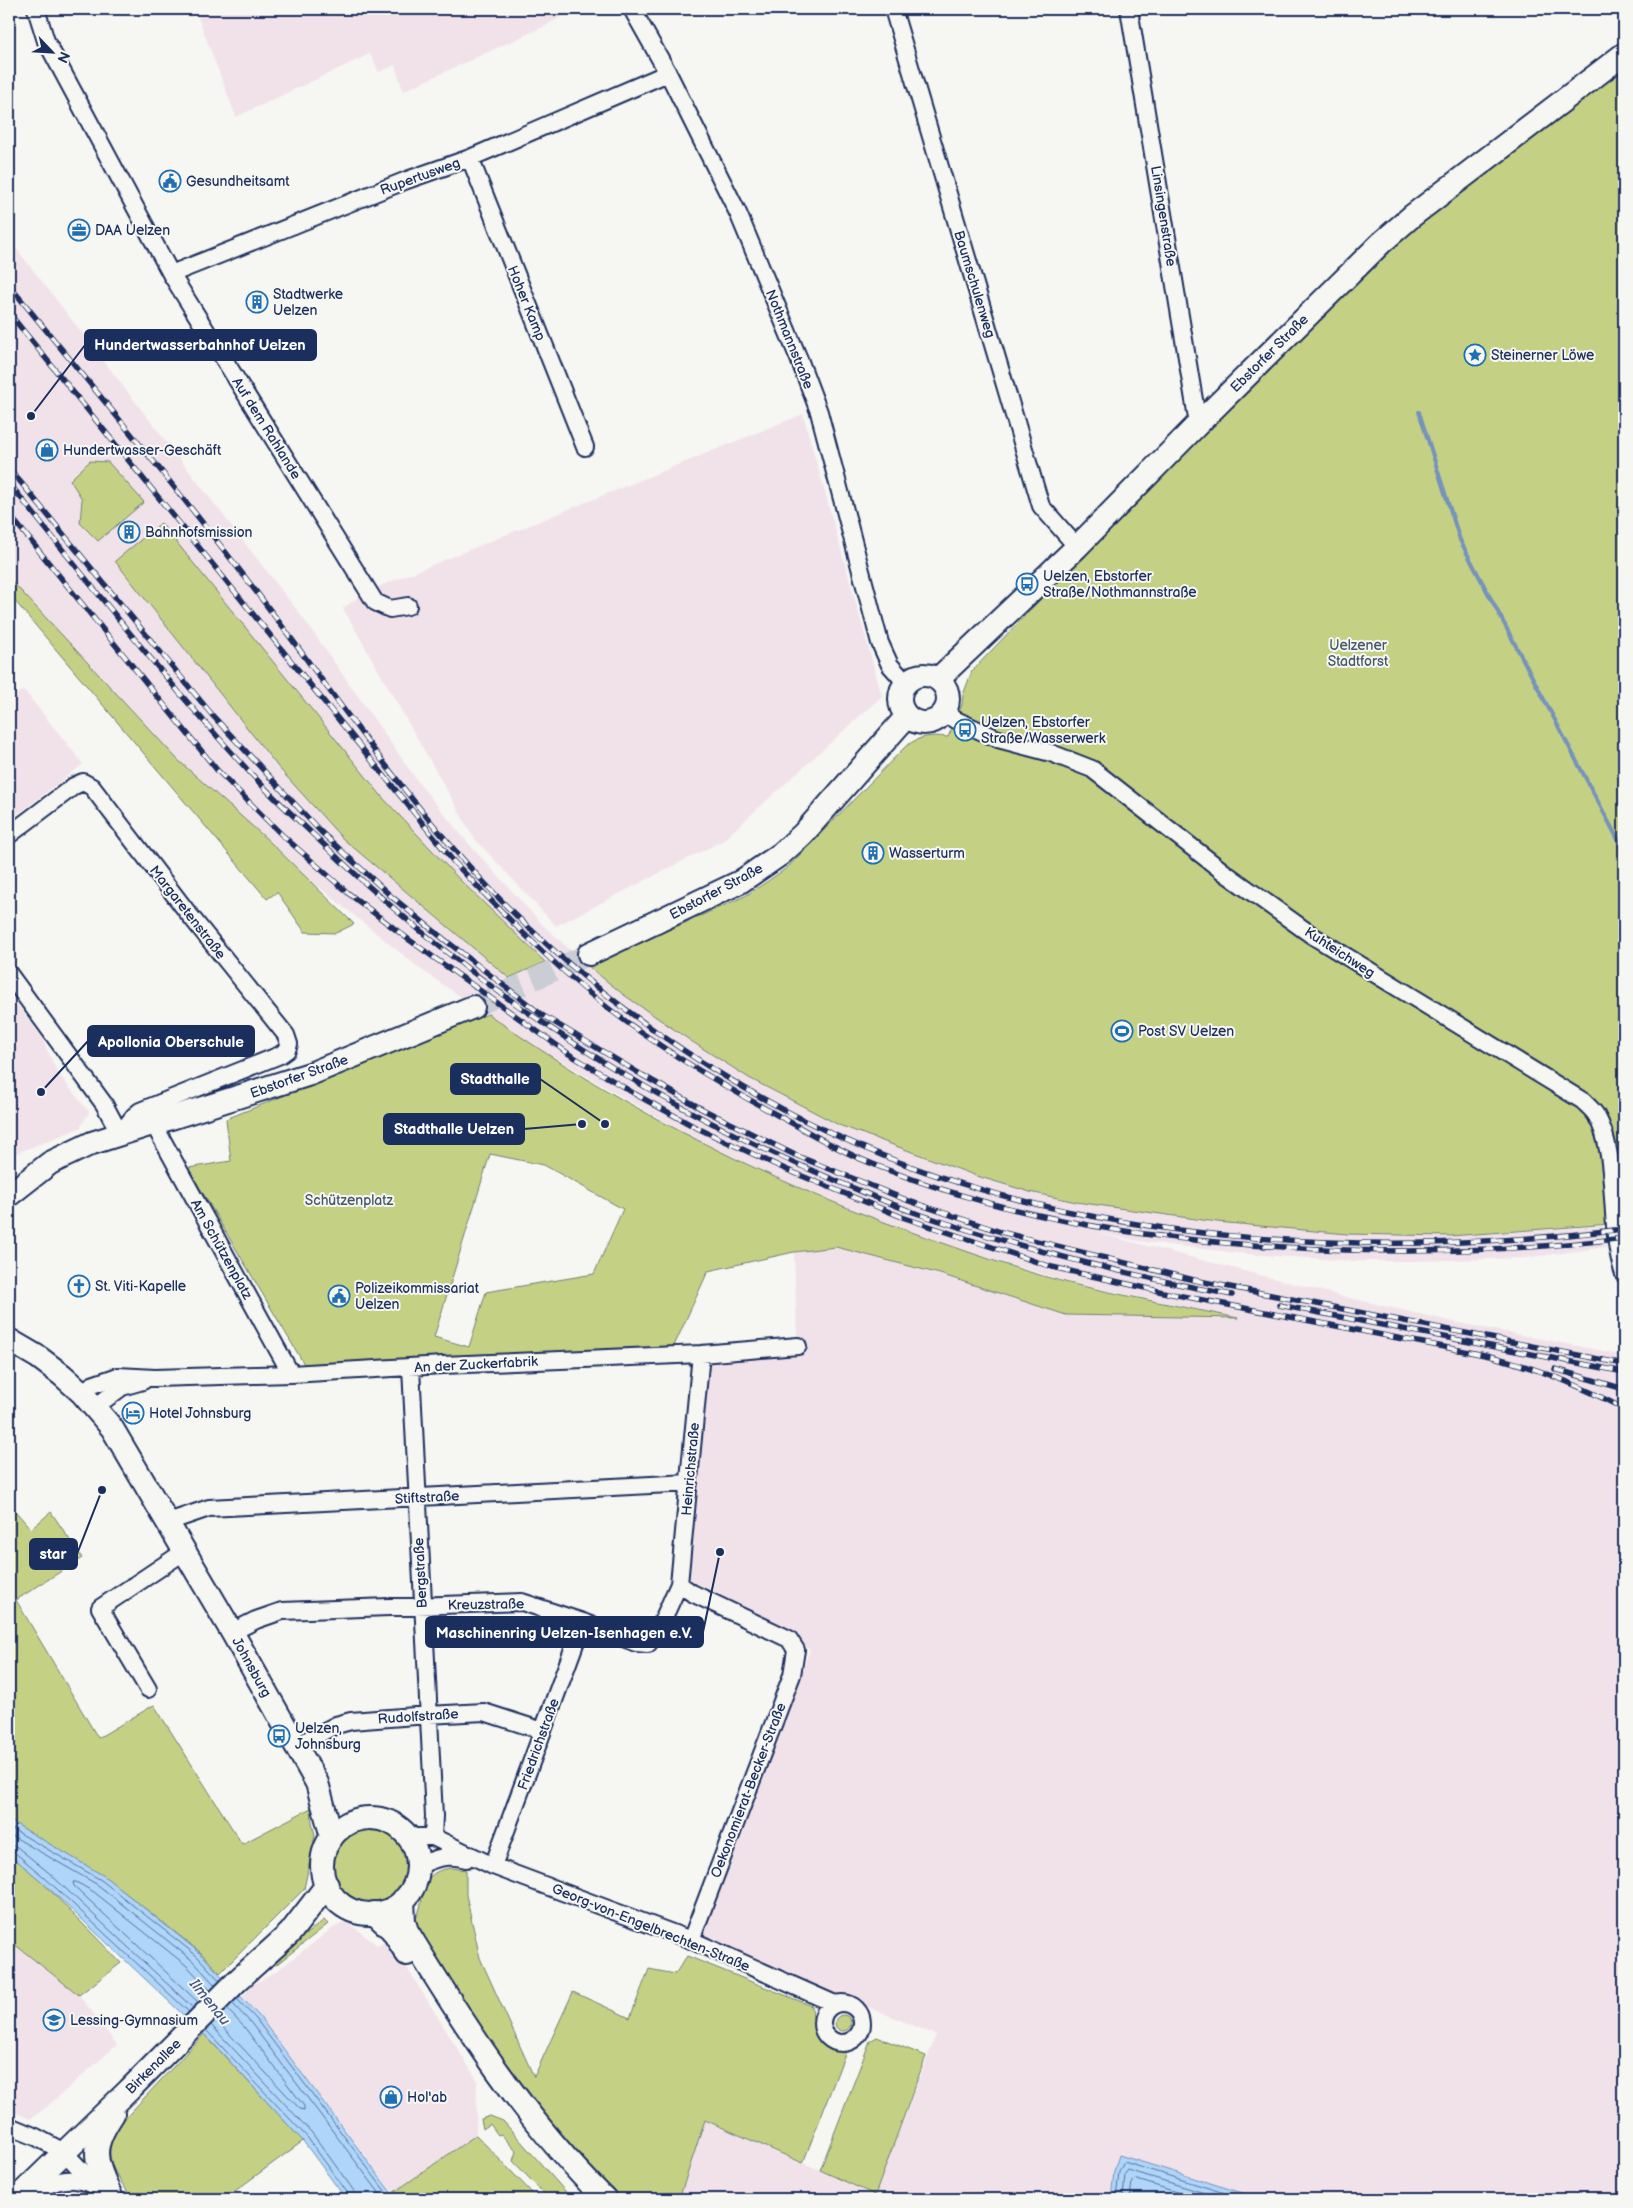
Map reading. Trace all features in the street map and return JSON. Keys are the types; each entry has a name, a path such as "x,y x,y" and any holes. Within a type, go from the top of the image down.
{"main road":[{"name":"Ebstorfer Straße","path":"938,680 1077,547 1198,424 1400,227 1624,54"},
{"path":"922,675 938,680 948,692 949,700 943,714 937,720 922,724 907,716 902,709 900,700 906,683 922,675"},
{"name":"Ebstorfer Straße","path":"589,954 740,882 767,865 803,834 907,716"},
{"name":"Ebstorfer Straße","path":"9,1195 56,1160 92,1143 310,1074 473,1007"},
{"name":"Johnsburg","path":"9,1340 38,1357 89,1400 112,1428 232,1632 317,1783 341,1811 354,1821"},
{"name":"Johnsburg","path":"317,1783 332,1837"},
{"path":"368,1818 384,1820 397,1826 408,1837 417,1856 418,1866 414,1885 403,1900 385,1911 374,1913 361,1912 346,1907 331,1894 326,1885 323,1875 323,1860 327,1845 332,1837 354,1821 368,1818"},
{"name":"Birkenallee","path":"17,2199 238,1980 290,1932 326,1885"},
{"path":"403,1900 404,1922 407,1931 466,2027 542,2131 606,2199"},
{"name":"Birkenallee","path":"290,1932 346,1907"},
{"path":"374,1913 398,1938 455,2035 498,2097 531,2140 584,2199"},
{"path":"106,2195 96,2151 103,2129 129,2090"}],"street":[{"name":"Auf dem Rahlande","path":"36,9 46,41 171,274 375,602 390,609 408,606"},
{"name":"Nothmannstraße","path":"632,9 668,73 738,213 799,359 818,412 880,644 890,665 906,683"},
{"name":"Baumschulenweg","path":"893,9 1041,506 1077,547"},
{"name":"Linsingenstraße","path":"1129,9 1198,424"},
{"name":"Rupertusweg","path":"171,274 407,180 470,158 668,73"},
{"name":"Hoher Kamp","path":"470,158 585,447"},
{"name":"Kuhteichweg","path":"943,714 998,739 1051,753 1092,769 1109,780 1225,873 1313,936 1583,1101 1595,1113 1602,1128 1607,1147 1615,1237 1624,1274"},
{"name":"Margaretenstraße","path":"9,834 74,786 83,782 92,787 286,1035 289,1044"},
{"path":"9,974 104,1104 120,1134"},
{"name":"Ebstorfer Straße","path":"120,1134 140,1111 280,1054 287,1050 289,1044"},
{"name":"Am Schützenplatz","path":"153,1123 291,1374"},
{"name":"An der Zuckerfabrik","path":"89,1400 122,1387 155,1378 291,1374 701,1354 798,1346"},
{"name":"Heinrichstraße","path":"648,1644 657,1633 680,1584 701,1354"},
{"name":"Bergstraße","path":"410,1368 421,1605 434,1816 433,1837"},
{"name":"Stiftstraße","path":"168,1522 209,1508 689,1483"},
{"path":"148,1689 100,1608 185,1551"},
{"name":"Oekonomierat-Becker-Straße","path":"680,1584 692,1593 789,1640 796,1650 792,1675 691,1940"},
{"name":"Kreuzstraße","path":"232,1632 256,1620 282,1611 522,1602 583,1622 636,1643 648,1644"},
{"name":"Friedrichstraße","path":"493,1866 583,1622"},
{"name":"Rudolfstraße","path":"296,1746 336,1725 351,1720 428,1715 484,1712 543,1730"},
{"name":"Georg-von-Engelbrechten-Straße","path":"408,1837 433,1837 493,1866 691,1940 835,2004 846,2003 852,2005 857,2009 862,2019 878,2025"},
{"name":"Georg-von-Engelbrechten-Straße","path":"418,1866 434,1858 446,1855 493,1866"},
{"path":"835,2004 826,2012 822,2020 823,2027 830,2039 841,2043 852,2041 861,2032 862,2019"},
{"path":"9,2126 36,2137 64,2152 106,2195"},
{"path":"17,2199 53,2182 67,2178 80,2180 106,2195"}],"shaded area":[{"path":"195,9 574,9 545,26 403,91 395,65 379,72 370,54 236,117"},
{"path":"9,239 303,618 421,786 468,843 543,925 588,966 624,995 749,1078 839,1125 977,1176 1030,1192 1076,1202 1217,1222 1450,1236 1603,1226 1606,1247 1524,1258 1414,1261 1353,1261 1246,1254 1144,1242 1097,1233 1341,1296 1454,1322 1624,1355 1624,2199 679,2199 704,2120 875,2194 936,2035 700,1937 810,1650 687,1578 710,1344 797,1338 794,1252 836,1247 940,1274 1066,1315 1234,1317 1076,1284 980,1256 892,1226 781,1180 691,1137 529,1043 423,971 210,799 9,582"},
{"path":"803,414 882,696 722,841 556,926 474,838 343,608 368,591"},
{"path":"24,690 83,764 9,821 9,696 10,698"},
{"path":"9,994 41,1036 57,1072 89,1112 80,1128 9,1156"},
{"path":"346,1921 378,1946 389,1939 477,2080 476,2135 393,2193 259,2016 242,1997 251,1986 278,1970 333,1928"},
{"name":"Lessing-Gymnasium","path":"9,1940 79,1995 117,2045 43,2110 30,2119 9,2110"}],"green space":[{"name":"Uelzener Stadtforst","path":"1624,66 1624,1223 1450,1236 1347,1234 1217,1222 1076,1202 1030,1192 977,1176 839,1125 749,1078 624,995 588,966 745,896 788,867 905,747 925,737 948,737 962,705 963,695 972,671 1204,428 1416,224"},
{"path":"90,461 108,462 144,502 98,541 80,523 82,499 70,480"},
{"path":"161,523 384,799 460,880 545,962 509,978 342,838 278,767 115,561"},
{"path":"9,578 179,761 269,841 354,924 336,933 305,932 277,892 267,899 9,594"},
{"name":"Schützenplatz","path":"488,1014 541,1050 650,1115 763,1172 881,1221 991,1260 1043,1276 1077,1285 1238,1318 1066,1315 940,1274 836,1247 794,1252 708,1271 674,1346 304,1364 188,1168 231,1161 226,1119","holes":["490,1154 544,1165 623,1209 594,1274 486,1292 469,1347 434,1337"]},
{"path":"9,1504 31,1529 51,1512 82,1558 16,1600 98,1738 154,1705 242,1844 311,1808 315,1835 304,1889 220,1973 200,1952 104,1876 9,1820"},
{"path":"369,1825 384,1828 397,1837 406,1850 409,1865 406,1880 397,1893 384,1902 369,1905 354,1902 341,1893 332,1880 329,1865 332,1850 341,1837 354,1828"},
{"path":"9,1854 40,1880 121,1963 79,1995 9,1940"},
{"path":"451,1868 466,1870 466,1895 480,1958 534,2077 573,1992 630,2018 649,1969 675,1974 687,1956 812,2006 815,2024 820,2035 830,2043 846,2051 803,2163 705,2120 679,2199 621,2199 553,2132 506,2071 411,1924 417,1916 426,1883 431,1876 439,1871"},
{"path":"324,1920 328,1924 277,1964 256,1974"},
{"path":"843,2015 851,2023 843,2031 835,2023"},
{"path":"204,2034 303,2141 224,2199 132,2199 112,2165 110,2148 112,2138 117,2127"},
{"path":"877,2037 926,2056 875,2195 820,2170 870,2041"},
{"path":"490,2116 503,2121 572,2199 549,2199 513,2161 516,2151 501,2134 498,2135 490,2124 483,2129 481,2119"},
{"path":"476,2135 538,2199 396,2199 393,2193"}],"water":[{"name":"Ilmenau","path":"9,1820 104,1876 200,1953 259,2016 396,2199 346,2199 303,2141 212,2042 40,1880 9,1854"},
{"path":"1119,2155 1249,2195 1249,2199 1111,2199 1114,2171"}],"waterway":[{"path":"1419,412 1460,540 1624,851"}],"tunnel":[{"path":"473,1007 589,954"}],"railway":[{"path":"9,285 209,531 363,736 458,854 492,891 564,960 643,1022 728,1078 816,1126 862,1147 951,1180 1044,1206 1139,1224 1237,1236 1335,1242 1434,1243 1530,1238 1624,1229"},
{"path":"9,313 454,862 536,945 588,992 656,1043 728,1087 841,1150 913,1179 964,1196 1016,1210 1122,1231 1229,1243 1368,1251 1497,1249 1624,1238"},
{"path":"9,468 213,716 321,832 392,897 542,1015 702,1109 795,1155 909,1201 1001,1232 1194,1280 1624,1364"},
{"path":"9,483 161,671 257,780 375,892 435,943 497,991 561,1035 628,1077 696,1115 767,1150 901,1208 1070,1259 1232,1295"},
{"path":"9,514 217,770 281,834 348,893 408,939 569,1054 635,1094 695,1127 785,1169 902,1217 1052,1267 1172,1294 1490,1356 1559,1378 1624,1409"},
{"path":"1279,1305 1624,1372"},
{"path":"1555,1369 1624,1389"}],"place":[{"name":"Gesundheitsamt","path":"170,181"},
{"name":"DAA Uelzen","path":"79,230"},
{"name":"Stadtwerke Uelzen","path":"257,302"},
{"name":"Steinerner Löwe","path":"1475,355"},
{"name":"Hundertwasserbahnhof Uelzen","path":"31,416"},
{"name":"Hundertwasser-Geschäft","path":"47,450"},
{"name":"Bahnhofsmission","path":"129,532"},
{"name":"Uelzen, Ebstorfer Straße/Nothmannstraße","path":"1027,584"},
{"name":"Uelzen, Ebstorfer Straße/Wasserwerk","path":"965,730"},
{"name":"Wasserturm","path":"873,853"},
{"name":"Post SV Uelzen","path":"1122,1031"},
{"name":"Apollonia Oberschule","path":"41,1092"},
{"name":"Stadthalle Uelzen","path":"582,1124"},
{"name":"Stadthalle","path":"605,1124"},
{"name":"St. Viti-Kapelle","path":"79,1286"},
{"name":"Polizeikommissariat Uelzen","path":"339,1296"},
{"name":"Hotel Johnsburg","path":"133,1413"},
{"name":"star","path":"102,1490"},
{"name":"Maschinenring Uelzen-Isenhagen e.V.","path":"720,1552"},
{"name":"Uelzen, Johnsburg","path":"279,1736"},
{"name":"Lessing-Gymnasium","path":"54,2020"},
{"name":"Hol'ab","path":"391,2097"}]}
